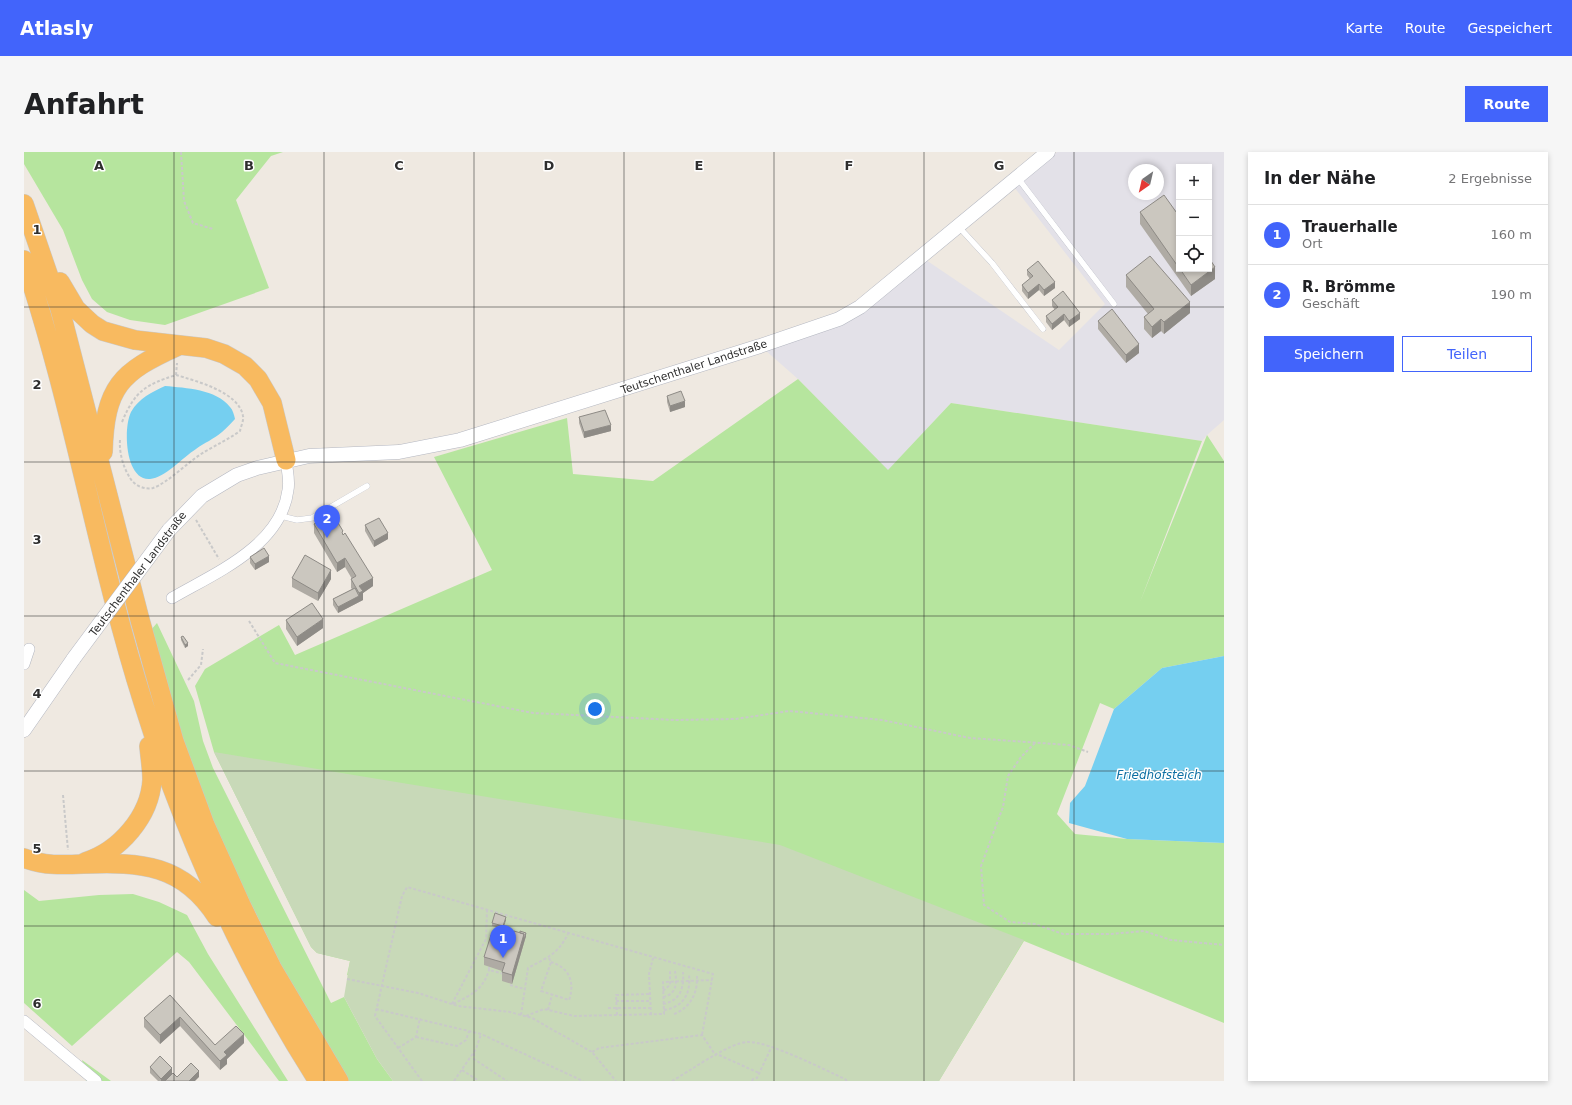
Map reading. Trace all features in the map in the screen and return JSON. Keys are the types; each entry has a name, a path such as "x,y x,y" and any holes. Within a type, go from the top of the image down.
{"highway":[{"path":"24,204 38,240 60,309 104,481 174,740 205,825 241,905 272,968 339,1081"},
{"path":"38,240 72,304 92,324 103,331 125,338 215,351 232,358 252,372 263,386 272,403 286,460"},
{"path":"24,260 48,339 142,701 191,840 237,940 260,984"},
{"path":"104,481 104,422 114,394 125,378 138,366 178,346"},
{"path":"72,865 98,856 119,842 136,824 145,806 150,789 152,769 142,701"},
{"path":"24,858 47,864 138,864 159,869 180,878 208,903 260,984 318,1081"}],"street":[{"name":"Teutschenthaler Landstraße","path":"24,730 74,658 169,530 193,504 214,488 246,471 286,460 328,454 399,452 460,440 839,319 860,307 1048,152"},
{"path":"172,598 224,567 259,543 272,530 281,516 288,490 289,478 286,460"},
{"path":"24,664 29,649"},
{"path":"24,1021 96,1081"}],"lane":[{"path":"1017,177 1114,304"},
{"path":"958,225 992,263 1043,329"},
{"path":"281,516 297,520 312,518 367,486"}],"path":[{"path":"181,152 184,201 193,223 213,229"},
{"path":"176,375 178,346"},
{"path":"120,425 128,406 141,390 159,380 176,375 204,384 223,393 238,404 244,416 240,431 229,439 206,451 153,488 142,487 133,483 127,473 120,449 120,433"},
{"path":"194,517 224,567"},
{"path":"249,622 275,663 533,713 676,720 736,719 789,711 882,720 970,738 1069,745 1088,752"},
{"path":"188,680 201,665 203,649"},
{"path":"1035,743 1021,757 1008,776 1002,807 981,866 984,905 1010,922 1034,924 1063,934 1111,934 1144,931 1171,940 1224,945"},
{"path":"63,795 72,865"},
{"path":"422,1081 375,1016 402,896 407,887 713,974 702,1035 717,1055 760,1073"},
{"path":"452,1004 486,939 487,910"},
{"path":"521,1015 528,968 549,958 560,948 568,934"},
{"path":"549,958 551,962 565,970 571,979 572,990 569,1000 541,991 551,962"},
{"path":"651,1015 649,974 653,958"},
{"path":"452,1004 478,991 484,983 489,968 504,974"},
{"path":"663,991 671,982 670,970"},
{"path":"663,997 673,992 677,982 675,971"},
{"path":"663,1004 672,1002 678,997 682,990 684,981 683,972"},
{"path":"664,1010 674,1008 683,1001 688,992 689,974"},
{"path":"674,1014 681,1011 690,1003 696,990 697,976"},
{"path":"347,979 418,993 452,1004 526,1016 547,1026 592,1052 616,1081"},
{"path":"526,1016 544,1009 574,1016 664,1014 663,982 712,980"},
{"path":"510,985 524,988"},
{"path":"617,1015 616,995 650,994"},
{"path":"548,1010 552,995"},
{"path":"616,1001 650,1001"},
{"path":"608,1008 651,1008"},
{"path":"376,1009 420,1018 481,1034 583,1081"},
{"path":"416,1037 420,1018"},
{"path":"398,1048 416,1037 457,1046 466,1040 469,1031"},
{"path":"454,1081 474,1052 481,1034"},
{"path":"592,1052 599,1048 702,1035"},
{"path":"672,1081 733,1046 748,1042 771,1048 845,1079 846,1081"},
{"path":"752,1081 757,1078 760,1073 771,1048"},
{"path":"474,1052 474,1059 507,1081"},
{"path":"462,1070 479,1081"}],"shaded area":[{"path":"1057,152 1224,152 1224,420 1202,441 951,403 888,471 798,379 765,350 832,327 926,260 1059,350 1105,304 1014,187"}],"green space":[{"path":"24,152 283,152 271,156 236,200 269,288 165,325 130,320 107,312 92,299 82,280 63,230 24,164"},
{"path":"798,379 888,470 951,403 1202,441 1140,602 1207,435 1224,461 1224,656 1162,668 1114,709 1100,703 1057,814 1075,834 1127,839 1224,843 1224,1023 1024,941 939,1081 347,975 350,961 317,953 311,947 214,752 195,686 205,669 279,625 295,655 492,570 434,457 567,418 573,474 653,481"},
{"path":"157,623 194,701 203,741 213,768 331,1003 344,997 377,1059 393,1081 348,1081 290,983 228,857 198,784 180,735 150,631"},
{"path":"214,752 780,845 1024,940 939,1081 393,1081 377,1059 344,997 350,961 317,953 311,947"},
{"path":"24,890 39,901 99,895 133,894 159,902 187,915 208,954 288,1081 279,1081 189,962 177,952 72,1046 24,1003"},
{"path":"82,1060 111,1081 86,1081"}],"water":[{"path":"165,386 200,390 217,396 231,408 235,419 226,429 199,447 174,467 156,478 150,479 142,477 135,472 131,463 127,441 128,420 134,407 142,399"},
{"name":"Friedhofsteich","path":"1224,656 1224,843 1127,839 1069,823 1070,803 1085,786 1114,709 1162,668"}],"building":[{"path":"1164,195 1176,212 1176,264 1140,212 1157,200 1164,200"},
{"path":"1150,256 1190,302 1164,322 1161,319 1152,327 1144,317 1154,309 1126,275"},
{"path":"1038,261 1055,282 1044,290 1039,284 1028,293 1022,285 1033,276 1027,270"},
{"path":"1212,262 1215,267 1212,269"},
{"path":"1182,272 1208,272 1191,285"},
{"path":"1063,291 1080,313 1069,321 1064,314 1052,324 1046,316 1058,307 1052,300"},
{"path":"1112,309 1139,344 1126,355 1098,321"},
{"path":"681,391 685,401 670,406 667,396"},
{"path":"605,410 611,425 584,432 579,417"},
{"path":"332,513 343,531 343,535 345,533 373,578 359,586 363,591 359,593 351,579 356,576 345,558 337,563 314,524"},
{"path":"379,518 388,533 374,541 365,525"},
{"path":"264,548 269,556 255,564 250,557"},
{"path":"305,555 331,570 318,593 292,578"},
{"path":"355,588 359,596 338,607 333,599"},
{"path":"312,603 323,619 297,637 286,620"},
{"path":"183,636 188,643 185,645 181,637"},
{"path":"495,913 506,917 503,926 492,923"},
{"path":"514,931 524,934 512,975 502,972 505,963 484,957 491,935 511,941"},
{"path":"520,931 526,933 524,940 524,934 520,933"},
{"path":"505,934 512,936 511,941 503,939"},
{"path":"170,995 215,1045 236,1026 244,1034 224,1052 227,1055 220,1061 180,1017 160,1035 144,1018"},
{"path":"160,1056 172,1068 161,1079 150,1067"},
{"path":"191,1063 199,1071 189,1081 165,1081 173,1073 177,1077"}],"place":[{"name":"R. Brömme","path":"327,538"},
{"name":"Trauerhalle","path":"503,958"}]}
